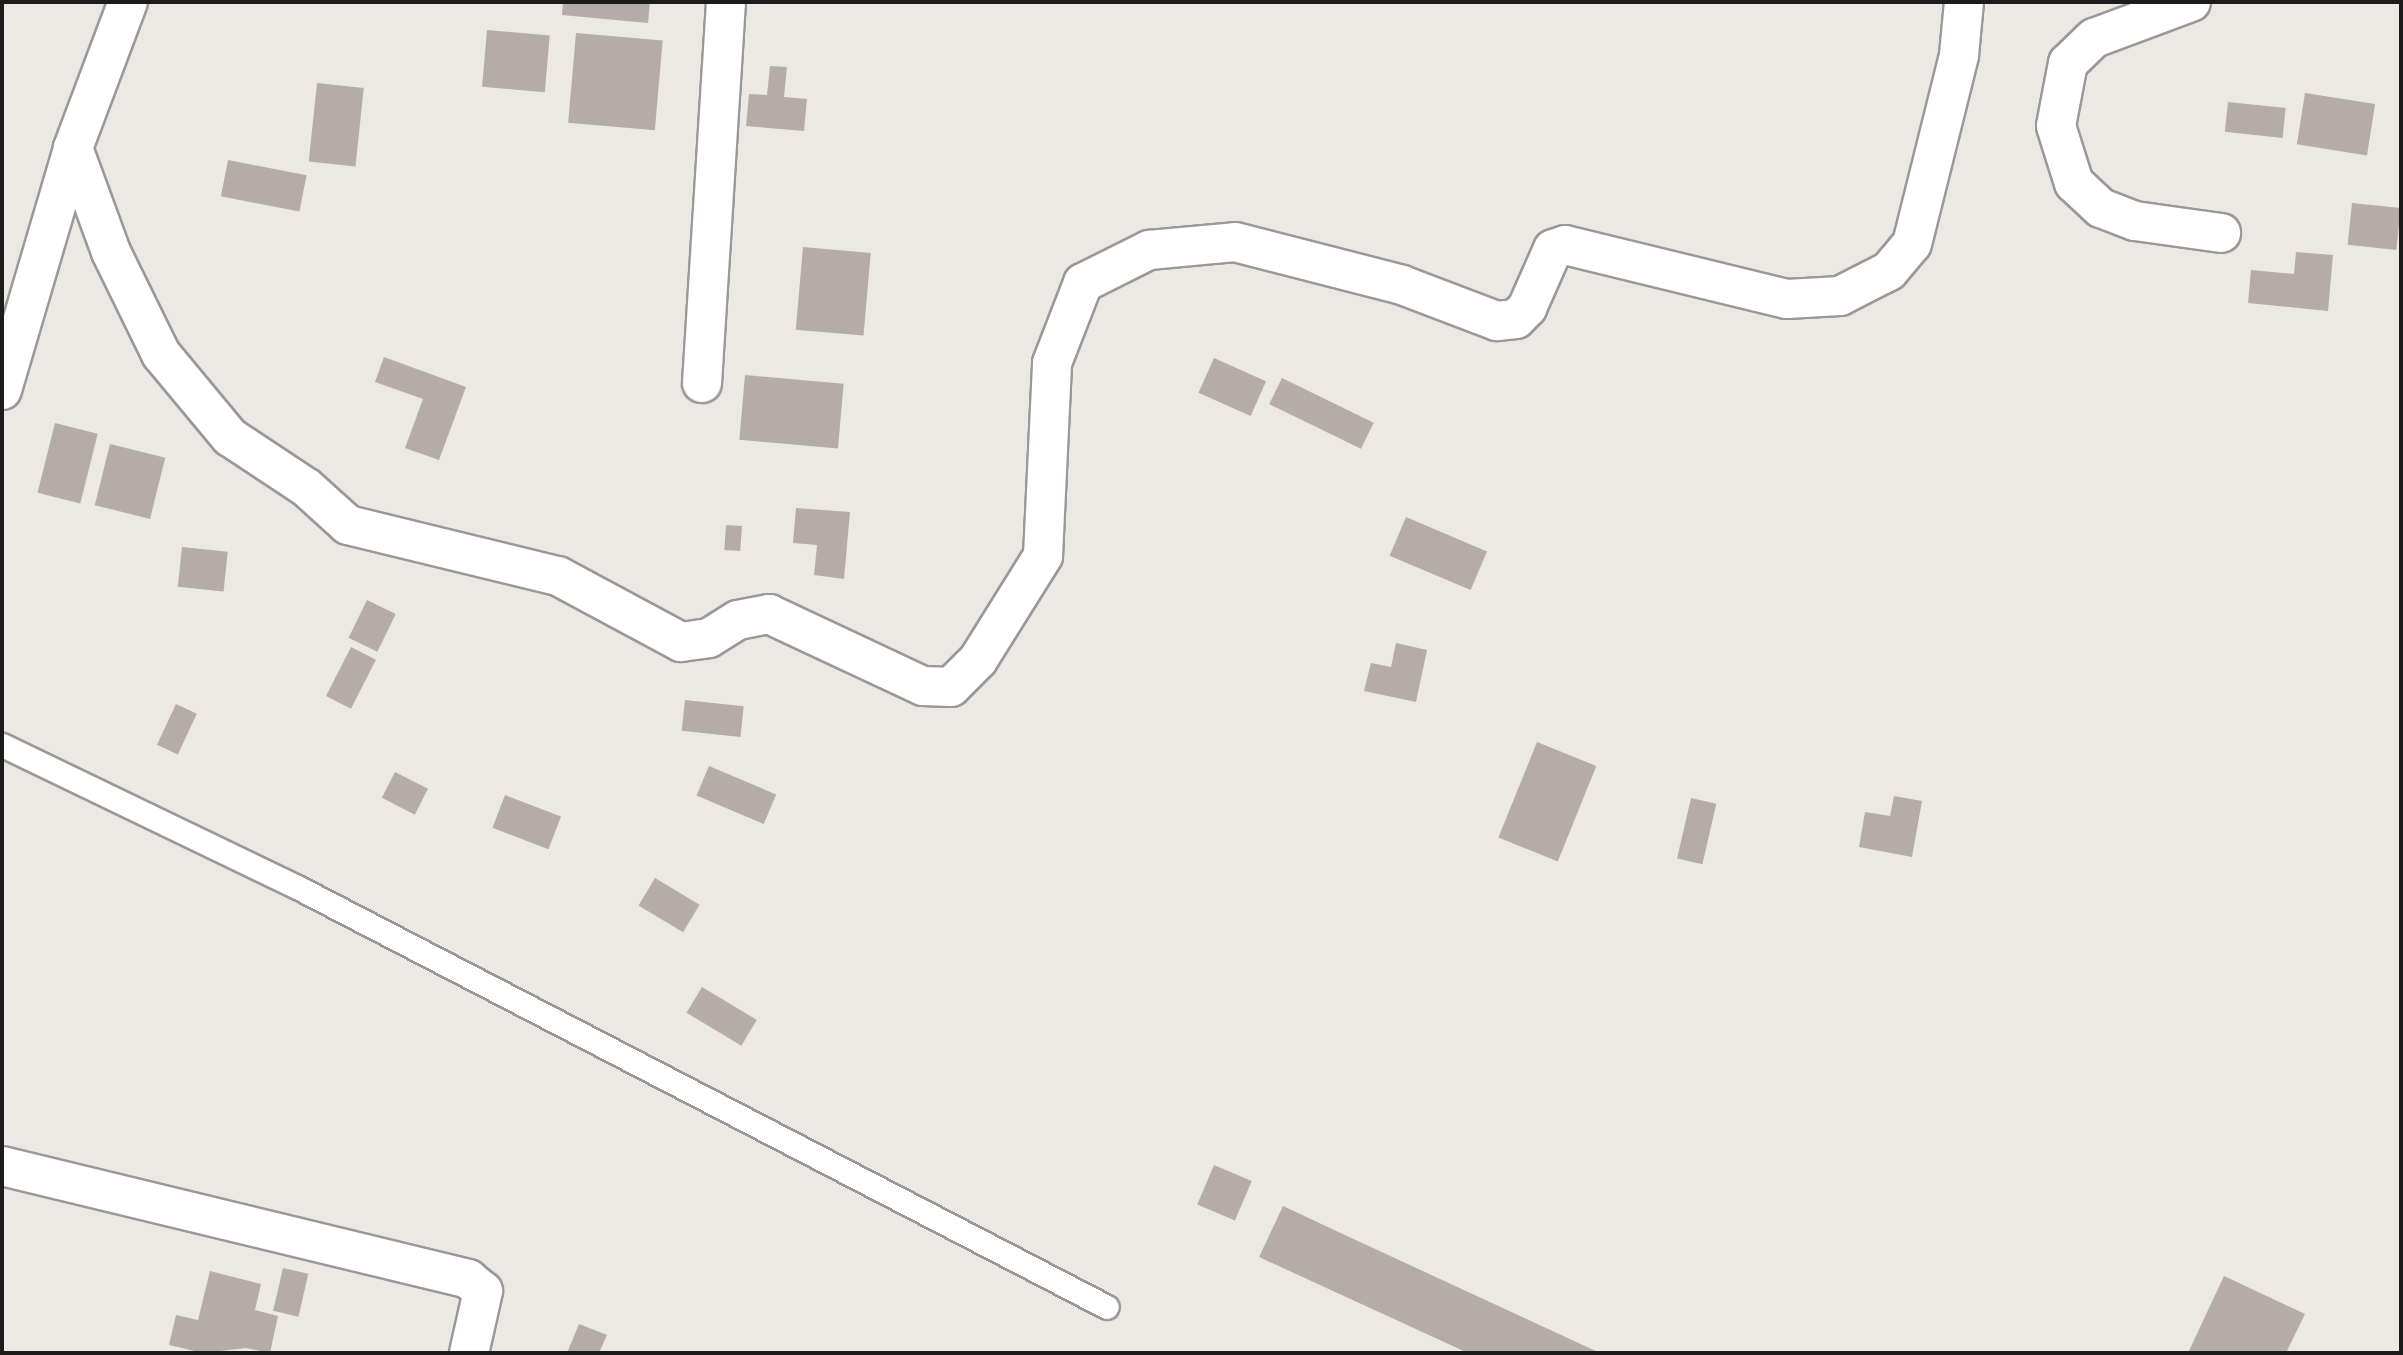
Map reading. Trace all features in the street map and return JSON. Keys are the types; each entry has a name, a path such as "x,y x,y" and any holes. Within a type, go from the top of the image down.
{"street":[{"path":"2,390 73,148 128,2"},
{"path":"702,383 726,2"},
{"path":"73,148 111,252 161,354 230,436 307,488 348,525 558,576 681,642 709,638 738,620 769,614 923,686 951,687 978,660 1043,556 1052,363 1083,283 1149,250 1235,242 1402,285 1497,321 1516,318 1527,308 1553,249 1565,246 1787,299 1840,296 1889,271 1912,243 1951,92 1965,2"},
{"path":"2192,2 2094,38 2068,62 2056,126 2074,183 2101,208 2135,221 2221,233"},
{"path":"2,1166 468,1279 484,1291 469,1353"}],"lane":[{"path":"2,745 309,894 1107,1307"}],"building":[{"path":"563,2 650,2 648,23 562,15"},
{"path":"487,30 550,35 545,92 482,87"},
{"path":"576,33 663,41 655,130 568,123"},
{"path":"770,66 787,67 784,97 807,99 804,131 746,126 749,94 767,95"},
{"path":"317,83 364,88 355,166 309,162"},
{"path":"2305,93 2375,104 2367,155 2297,144"},
{"path":"2228,102 2286,108 2283,138 2225,132"},
{"path":"228,160 307,175 299,212 221,196"},
{"path":"2352,203 2401,208 2396,250 2348,245"},
{"path":"803,247 871,253 864,336 796,330"},
{"path":"2296,252 2333,255 2328,311 2248,303 2251,270 2294,274"},
{"path":"384,357 466,387 439,460 405,448 423,399 375,382"},
{"path":"1214,358 1266,381 1251,416 1199,393"},
{"path":"745,375 844,384 838,448 739,440"},
{"path":"1282,378 1374,423 1361,449 1269,404"},
{"path":"55,423 98,434 80,504 38,493"},
{"path":"110,444 165,458 150,519 95,505"},
{"path":"796,508 850,512 844,579 814,575 817,545 793,543"},
{"path":"1406,517 1487,551 1471,590 1390,556"},
{"path":"726,525 742,526 740,551 724,550"},
{"path":"182,547 228,552 224,592 178,587"},
{"path":"367,600 396,614 377,652 349,638"},
{"path":"1396,643 1427,650 1416,702 1364,691 1371,663 1391,667"},
{"path":"351,647 376,660 351,709 326,696"},
{"path":"685,700 744,706 740,737 682,731"},
{"path":"176,704 197,714 178,755 157,745"},
{"path":"1537,742 1596,766 1558,861 1498,837"},
{"path":"709,766 776,795 764,824 696,795"},
{"path":"395,772 428,789 415,815 382,798"},
{"path":"505,795 561,817 548,849 492,828"},
{"path":"1894,796 1922,801 1912,857 1859,847 1865,812 1890,816"},
{"path":"1691,798 1716,804 1702,864 1677,858"},
{"path":"655,878 700,905 683,932 639,905"},
{"path":"702,987 757,1020 741,1046 687,1013"},
{"path":"1214,1165 1252,1181 1235,1221 1197,1205"},
{"path":"1283,1206 1600,1353 1468,1353 1259,1257"},
{"path":"283,1268 308,1274 298,1317 273,1311"},
{"path":"210,1271 261,1284 255,1310 278,1316 270,1353 246,1348 203,1353 169,1345 176,1315 198,1320"},
{"path":"2224,1276 2305,1314 2286,1353 2188,1353"},
{"path":"579,1324 607,1335 599,1353 567,1353"}]}
